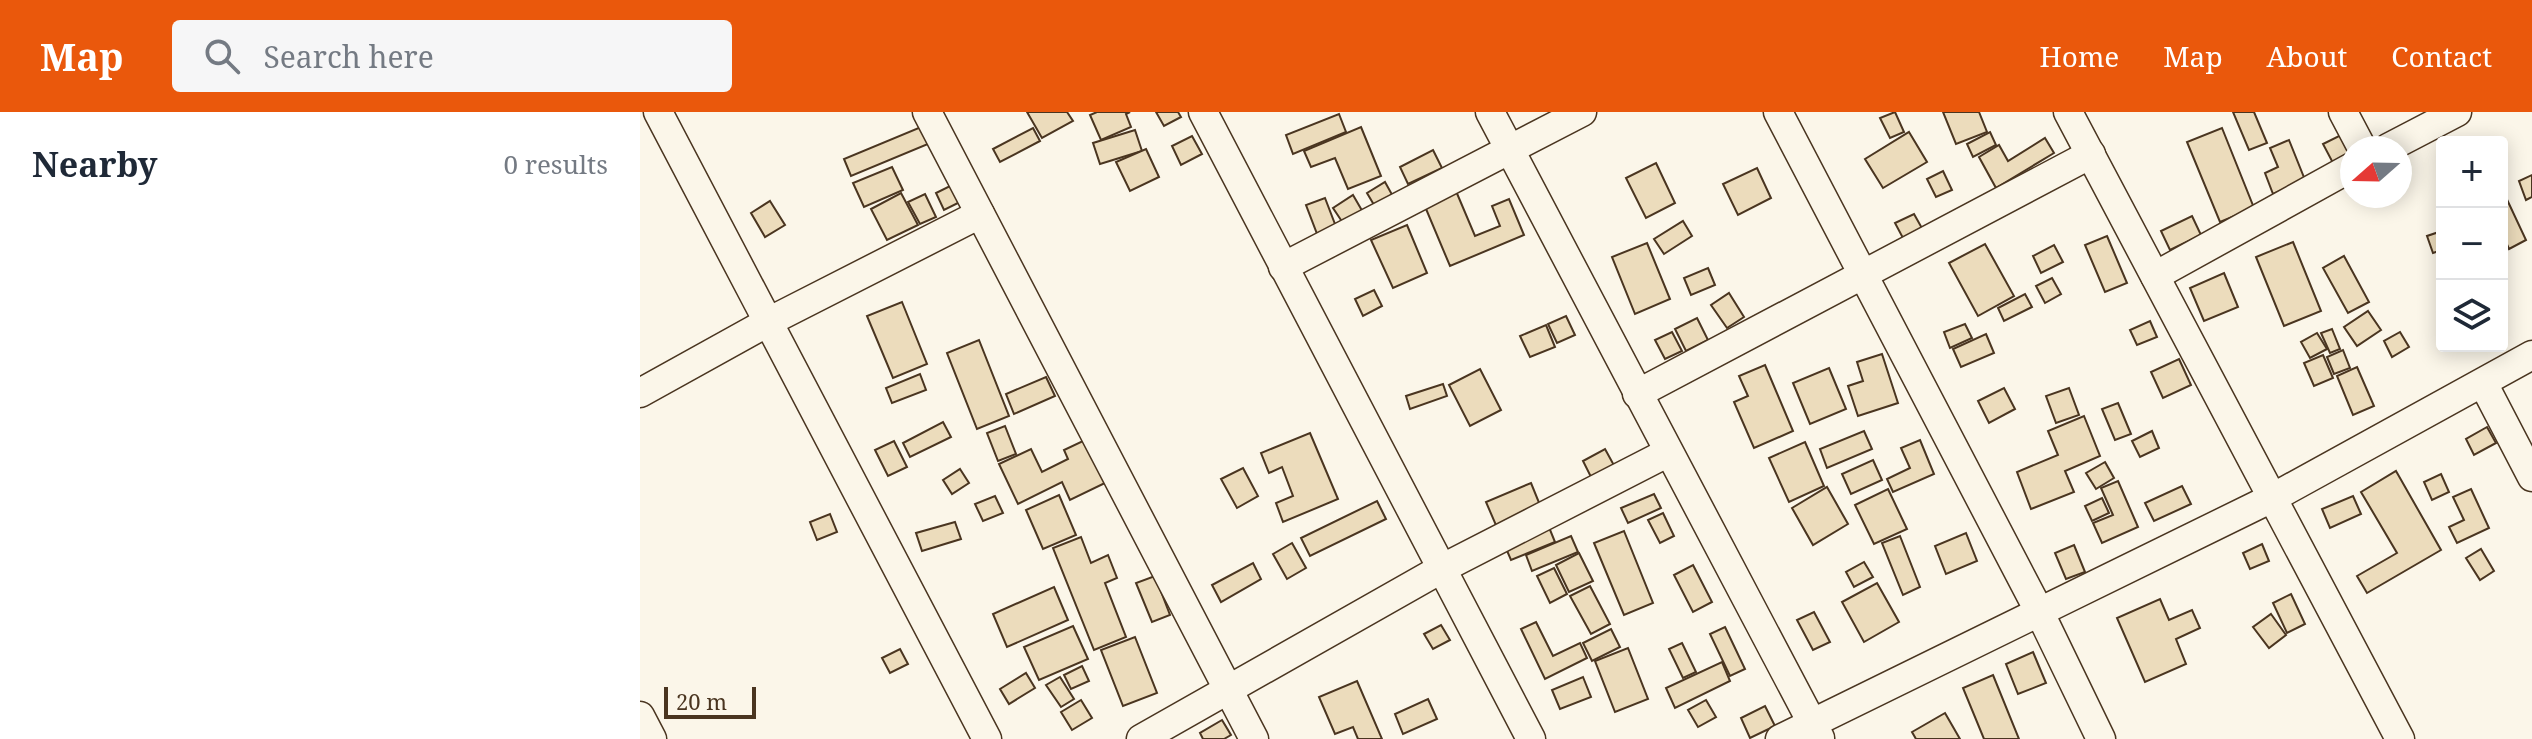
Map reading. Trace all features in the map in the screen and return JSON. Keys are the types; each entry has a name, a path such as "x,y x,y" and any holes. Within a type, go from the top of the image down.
{"street":[{"path":"658,112 987,739"},
{"path":"927,112 1254,739"},
{"path":"1203,112 1531,739"},
{"path":"1490,112 1667,453 1817,731"},
{"path":"1283,267 1582,112"},
{"path":"1778,112 2039,611 2101,739"},
{"path":"2068,112 2400,739"},
{"path":"2343,112 2356,136"},
{"path":"2411,136 2457,112"},
{"path":"1637,394 1864,277 2091,154"},
{"path":"2155,276 2340,174"},
{"path":"640,393 768,322 980,214"},
{"path":"1780,739 1817,731 2039,611 2274,497 2532,355"},
{"path":"2483,383 2532,477"},
{"path":"1141,739 1441,569 1667,453"},
{"path":"640,716 652,739"}],"building":[{"path":"1027,112 1067,112 1073,121 1042,138"},
{"path":"1097,112 1130,112 1126,114 1131,127 1101,140 1090,115"},
{"path":"1156,112 1178,112 1181,117 1164,126"},
{"path":"1895,112 1904,132 1890,138 1880,118"},
{"path":"1943,112 1979,112 1987,132 1956,144"},
{"path":"2233,112 2254,112 2267,143 2249,150"},
{"path":"1339,114 1346,132 1293,154 1286,135"},
{"path":"921,127 928,144 851,176 844,159"},
{"path":"1361,127 1381,176 1348,189 1335,158 1311,167 1304,151"},
{"path":"1033,128 1040,141 1000,162 993,149"},
{"path":"2222,128 2254,208 2220,222 2187,142"},
{"path":"1135,130 1142,151 1100,164 1093,143"},
{"path":"1909,132 1927,162 1883,188 1865,159"},
{"path":"1990,132 1996,145 1973,157 1967,144"},
{"path":"2341,135 2340,159 2333,163 2323,144"},
{"path":"1192,136 1202,154 1181,165 1172,146"},
{"path":"2045,138 2054,153 1996,188 1979,157 1999,145 2008,161"},
{"path":"2289,140 2305,180 2273,194 2265,173 2278,167 2270,148"},
{"path":"1146,149 1159,177 1130,191 1116,162"},
{"path":"1433,150 1442,168 1408,184 1400,167"},
{"path":"1656,163 1675,203 1646,218 1626,178"},
{"path":"892,167 903,190 864,207 853,183"},
{"path":"1757,168 1771,198 1738,215 1723,184"},
{"path":"1943,171 1952,190 1936,197 1927,179"},
{"path":"2532,175 2532,197 2526,200 2519,181"},
{"path":"1385,182 1395,200 1377,210 1367,193"},
{"path":"1453,184 1475,236 1500,226 1492,206 1509,199 1524,235 1450,266 1421,197"},
{"path":"952,185 960,202 944,210 936,193"},
{"path":"901,193 918,225 887,240 871,209"},
{"path":"925,194 936,217 920,224 908,202"},
{"path":"1353,195 1364,214 1345,226 1333,208"},
{"path":"1325,198 1338,232 1319,239 1306,205"},
{"path":"770,201 785,225 765,237 751,213"},
{"path":"2508,202 2526,240 2509,249 2508,247"},
{"path":"1914,214 1923,230 1904,240 1895,223"},
{"path":"2192,216 2201,235 2170,250 2161,231"},
{"path":"1683,221 1692,236 1664,254 1654,239"},
{"path":"1407,225 1427,273 1393,288 1371,240"},
{"path":"2436,233 2436,252 2433,253 2427,236"},
{"path":"2107,236 2127,283 2105,292 2085,245"},
{"path":"2293,242 2321,311 2284,326 2256,257"},
{"path":"1647,243 1670,299 1635,314 1612,257"},
{"path":"1985,244 2014,296 1978,316 1949,263"},
{"path":"2054,245 2063,262 2041,273 2033,256"},
{"path":"2344,256 2369,302 2348,313 2323,268"},
{"path":"1708,268 1715,285 1691,295 1684,278"},
{"path":"2224,273 2238,307 2204,321 2190,288"},
{"path":"2052,278 2061,294 2045,303 2036,286"},
{"path":"1374,290 1382,306 1363,316 1355,299"},
{"path":"1729,293 1744,317 1727,328 1711,305"},
{"path":"2025,294 2032,307 2004,321 1998,308"},
{"path":"902,302 927,364 893,378 867,316"},
{"path":"2368,311 2381,330 2357,346 2344,327"},
{"path":"1566,316 1575,335 1557,343 1548,324"},
{"path":"1697,318 1708,340 1686,351 1675,329"},
{"path":"2150,321 2157,337 2137,345 2130,330"},
{"path":"1965,324 1972,338 1950,348 1944,332"},
{"path":"1546,325 1555,347 1530,357 1520,336"},
{"path":"2332,329 2340,349 2330,353 2321,333"},
{"path":"1672,332 1682,351 1665,359 1655,340"},
{"path":"2400,332 2409,347 2392,357 2384,341"},
{"path":"2317,333 2327,349 2310,358 2301,342"},
{"path":"1986,334 1994,353 1961,367 1953,349"},
{"path":"979,340 1009,416 977,429 947,353"},
{"path":"2343,350 2350,368 2334,374 2327,357"},
{"path":"1882,354 1898,403 1858,416 1848,386 1863,381 1857,362"},
{"path":"2323,355 2333,378 2314,386 2304,363"},
{"path":"2179,359 2191,385 2163,398 2151,372"},
{"path":"1765,365 1793,431 1754,448 1734,402 1748,396 1739,376"},
{"path":"2357,367 2374,406 2353,415 2337,376"},
{"path":"1829,368 1846,409 1810,424 1793,383"},
{"path":"1480,369 1501,410 1470,426 1449,385"},
{"path":"920,374 926,390 892,403 886,388"},
{"path":"1046,377 1055,396 1014,414 1006,394"},
{"path":"1443,384 1447,396 1410,409 1406,396"},
{"path":"2004,388 2015,409 1989,423 1978,401"},
{"path":"2069,388 2079,415 2056,423 2046,396"},
{"path":"2118,403 2131,434 2115,440 2102,409"},
{"path":"2084,416 2100,456 2065,471 2074,492 2031,509 2017,472 2058,455 2048,431"},
{"path":"943,422 951,437 910,457 903,443"},
{"path":"1005,426 1016,454 998,461 987,433"},
{"path":"2487,427 2496,443 2474,455 2466,439"},
{"path":"1864,431 1872,449 1827,468 1820,449"},
{"path":"2152,431 2159,448 2140,457 2132,441"},
{"path":"1310,433 1338,499 1283,522 1276,503 1293,496 1282,467 1269,473 1261,453"},
{"path":"1085,440 1105,483 1070,500 1062,482 1018,504 999,464 1031,449 1042,472 1068,459 1064,450"},
{"path":"1920,440 1934,474 1893,492 1887,479 1910,468 1901,448"},
{"path":"894,441 907,467 888,476 875,450"},
{"path":"1805,442 1824,486 1789,502 1769,458"},
{"path":"1605,449 1616,469 1593,481 1583,461"},
{"path":"1873,460 1882,480 1851,494 1842,474"},
{"path":"2105,462 2114,478 2096,489 2086,473"},
{"path":"1243,468 1258,496 1237,508 1221,479"},
{"path":"960,469 969,483 952,494 943,480"},
{"path":"2396,471 2441,550 2367,593 2357,576 2397,553 2361,492"},
{"path":"2441,474 2449,492 2432,500 2424,482"},
{"path":"2118,481 2138,527 2102,543 2093,523 2113,515 2101,488"},
{"path":"1531,483 1555,542 1511,560 1486,502"},
{"path":"2182,486 2191,504 2154,521 2145,503"},
{"path":"1827,487 1848,524 1813,545 1792,508"},
{"path":"1888,489 1907,529 1874,544 1855,505"},
{"path":"2471,489 2489,528 2457,543 2449,527 2464,520 2453,497"},
{"path":"1654,494 1661,508 1628,523 1621,508"},
{"path":"1059,495 1076,535 1043,549 1026,510"},
{"path":"995,496 1003,513 983,521 975,504"},
{"path":"2353,496 2361,514 2330,528 2322,509"},
{"path":"2102,498 2109,513 2092,521 2085,506"},
{"path":"1377,501 1386,519 1310,556 1301,538"},
{"path":"1663,513 1674,536 1660,543 1648,520"},
{"path":"830,514 837,532 817,540 810,522"},
{"path":"955,522 961,539 922,551 916,533"},
{"path":"1624,531 1653,603 1624,615 1594,543"},
{"path":"1966,533 1977,561 1946,574 1935,546"},
{"path":"1571,536 1578,552 1532,571 1526,555"},
{"path":"1900,536 1920,587 1903,595 1882,543"},
{"path":"1081,537 1091,563 1108,555 1117,578 1105,583 1126,637 1094,650 1053,548"},
{"path":"1292,543 1306,568 1287,579 1273,554"},
{"path":"2262,544 2269,561 2250,569 2243,553"},
{"path":"2074,545 2085,572 2066,579 2055,553"},
{"path":"2481,549 2494,571 2480,580 2466,558"},
{"path":"1579,553 1593,581 1569,592 1556,565"},
{"path":"1864,562 1873,577 1854,587 1846,572"},
{"path":"1253,563 1261,579 1221,602 1212,585"},
{"path":"1693,565 1712,602 1693,612 1674,575"},
{"path":"1554,568 1567,594 1550,603 1537,576"},
{"path":"1155,576 1170,615 1152,622 1136,583"},
{"path":"1877,583 1899,622 1864,642 1842,602"},
{"path":"1590,586 1610,624 1591,634 1570,596"},
{"path":"1054,587 1068,620 1007,647 993,614"},
{"path":"2291,594 2305,624 2287,633 2273,603"},
{"path":"2160,599 2169,620 2192,610 2200,628 2176,639 2186,664 2145,682 2117,618"},
{"path":"1814,612 1830,642 1813,650 1797,620"},
{"path":"2271,614 2286,635 2269,648 2253,627"},
{"path":"1536,622 1553,656 1580,643 1587,658 1545,679 1521,629"},
{"path":"1441,625 1450,640 1433,649 1424,634"},
{"path":"1073,626 1088,659 1039,680 1024,647"},
{"path":"1725,627 1745,669 1730,676 1710,634"},
{"path":"1611,629 1620,647 1592,661 1583,643"},
{"path":"1135,637 1157,693 1123,706 1101,650"},
{"path":"1682,643 1696,672 1683,678 1669,649"},
{"path":"1628,648 1648,699 1615,712 1595,661"},
{"path":"900,649 908,664 890,673 882,658"},
{"path":"2033,652 2046,683 2018,694 2006,664"},
{"path":"1722,662 1730,681 1675,708 1666,688"},
{"path":"1082,666 1089,681 1071,689 1064,675"},
{"path":"1026,673 1035,688 1009,704 1000,689"},
{"path":"1993,675 2019,739 1984,739 1963,688"},
{"path":"1060,677 1074,699 1061,707 1046,685"},
{"path":"1583,677 1591,697 1560,709 1552,690"},
{"path":"1357,681 1382,739 1358,739 1353,727 1335,734 1319,697"},
{"path":"1428,699 1437,719 1403,734 1395,714"},
{"path":"1081,700 1092,718 1072,730 1061,712"},
{"path":"1706,700 1716,717 1698,727 1688,710"},
{"path":"1765,706 1775,726 1750,738 1741,718"},
{"path":"1945,713 1960,739 1916,739 1912,732"},
{"path":"1222,720 1231,735 1224,739 1203,739 1200,733"}]}
